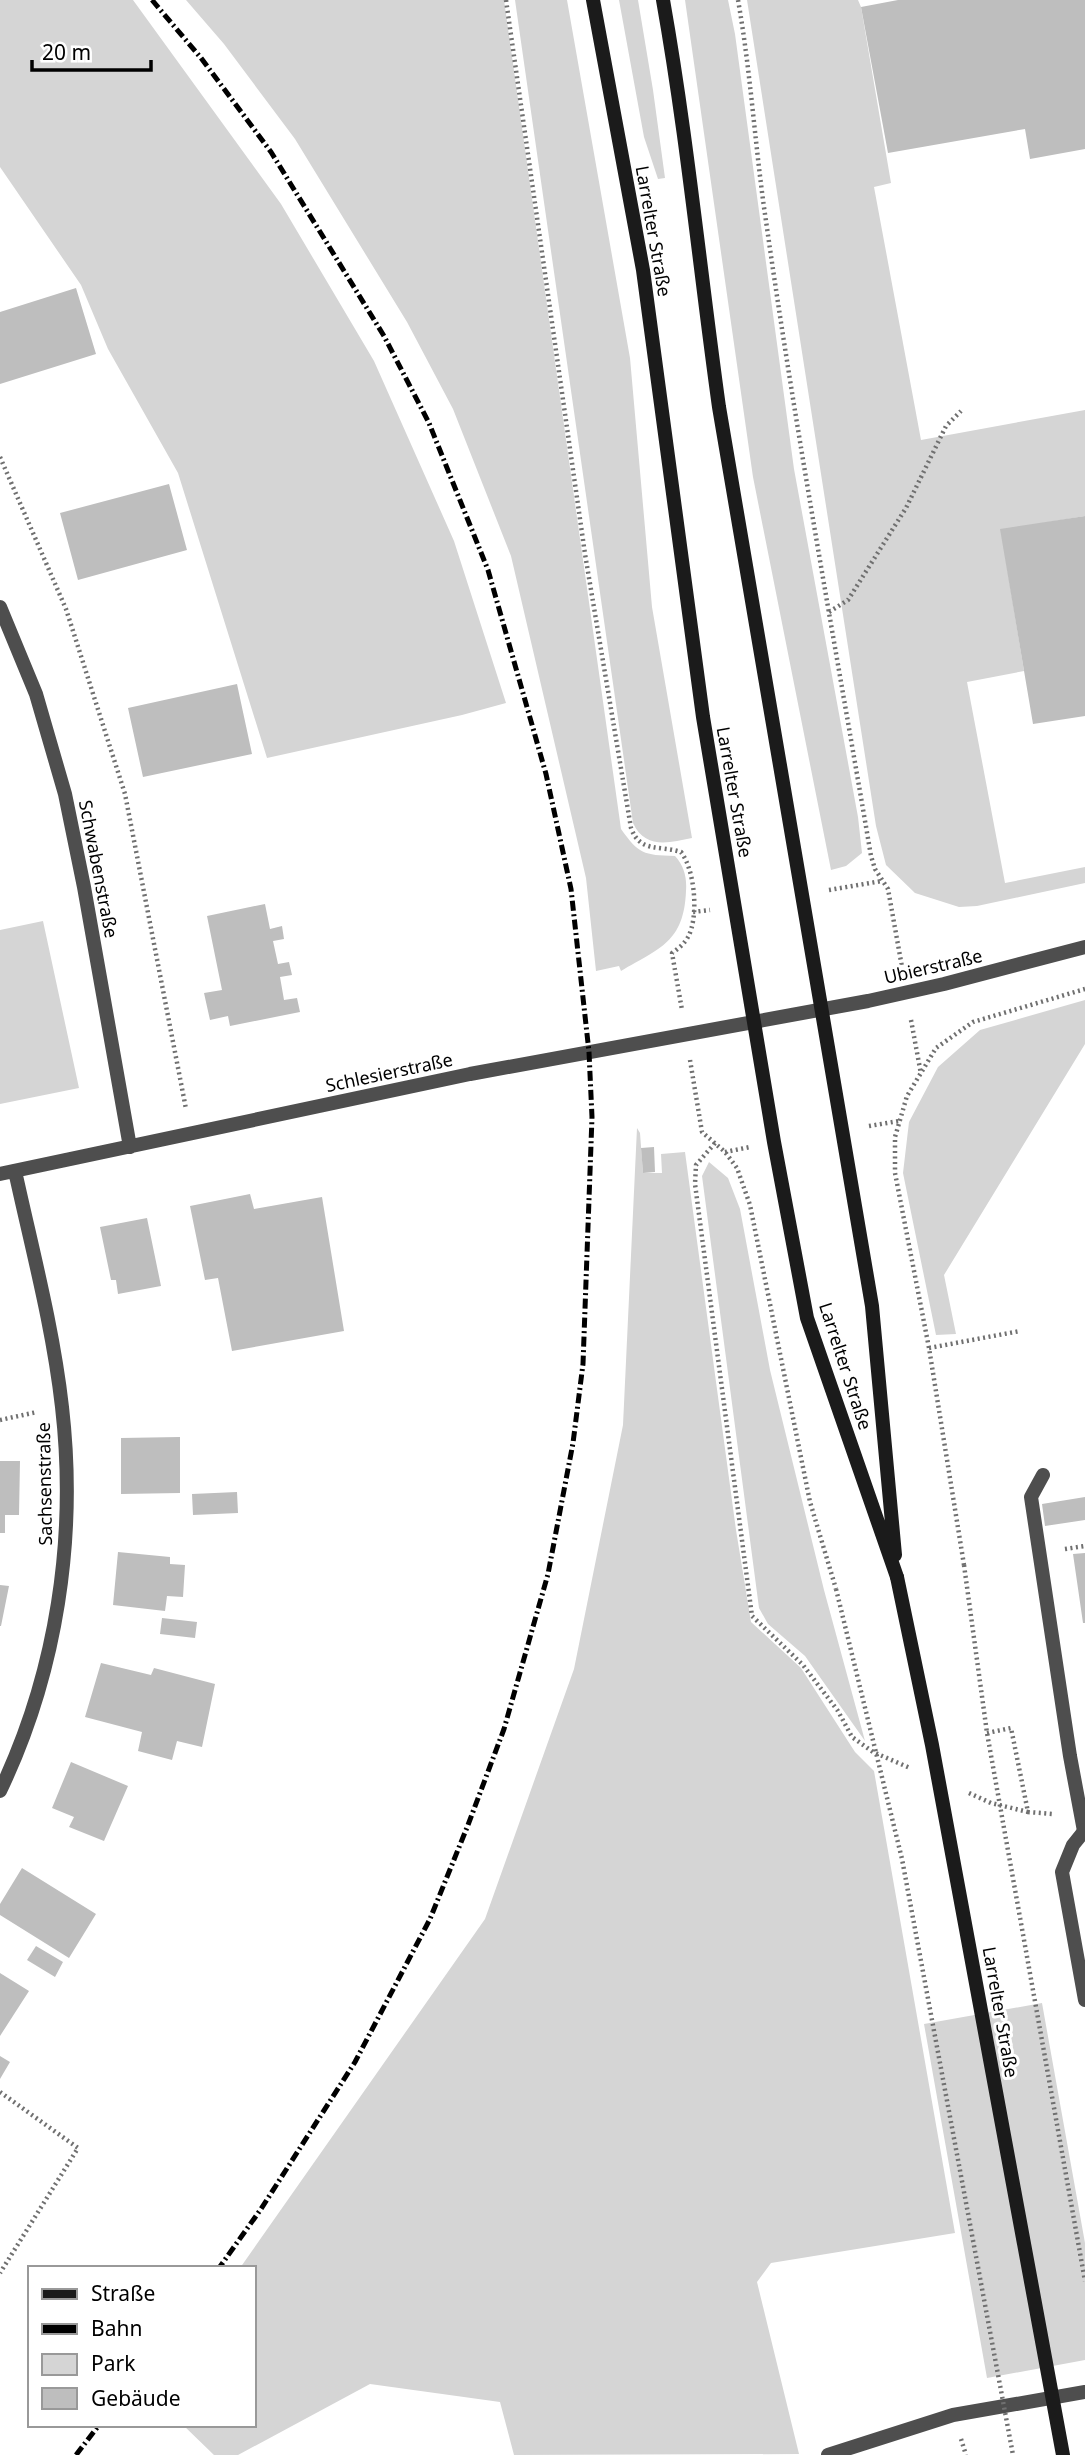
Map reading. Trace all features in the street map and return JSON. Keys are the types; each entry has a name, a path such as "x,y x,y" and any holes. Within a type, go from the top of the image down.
{"street":[{"name":"Larrelter Straße","path":"593,0 643,270 703,716 774,1142 812,1335 897,1577"},
{"name":"Larrelter Straße","path":"663,0 691,178 699,263 719,407 874,1324 897,1577 934,1759 1063,2455"},
{"name":"Schwabenstraße","path":"0,607 36,694 65,794 85,887 130,1147"},
{"name":"Ubierstraße","path":"788,1016 944,984 1085,947"},
{"name":"Schlesierstraße","path":"0,1174 470,1074 788,1016"},
{"name":"Sachsenstraße","path":"0,1791 25,1732 39,1688 60,1600 67,1521 67,1469 62,1407 52,1340 15,1171"},
{"path":"1043,1475 1031,1497 1070,1756 1085,1830 1073,1845 1062,1872 1085,2000"},
{"path":"828,2455 953,2415 1085,2392"}],"path":[{"path":"506,0 585,554 631,828 642,845 681,852 688,862 692,882 692,925 688,936 672,953"},
{"path":"738,0 747,52 767,231 829,612 871,856 875,869 888,889"},
{"path":"829,612 848,600 906,508 946,426 961,411"},
{"path":"0,457 66,609 125,793 191,1134"},
{"path":"1085,989 973,1022 936,1048 907,1096 899,1121 894,1155 964,1565 987,1733 1085,2281"},
{"path":"842,1130 899,1121"},
{"path":"702,1132 725,1152 737,1168 750,1205 810,1502 836,1589 902,1858 1013,2455"},
{"path":"725,1152 774,1142"},
{"path":"715,1143 696,1165 695,1184 752,1616 803,1665 838,1711 852,1737 873,1752 920,1773"},
{"path":"929,1348 1020,1332"},
{"path":"0,1420 62,1407"},
{"path":"987,1733 1011,1728 1028,1812"},
{"path":"967,1793 991,1803 1028,1812 1061,1815 1085,1830"},
{"path":"0,2092 78,2148 0,2273"}],"green space":[{"path":"0,0 133,0 281,204 374,361 454,541 506,703 267,758 178,473 108,349 81,285 0,167"},
{"path":"186,0 504,0 621,829 643,852 675,856 683,868 686,881 684,908 675,933 658,949 621,971 619,966 596,971 586,878 511,556 453,409 407,322 295,139 224,44"},
{"path":"515,0 567,0 630,358 652,607 692,838 683,840 651,840 644,837 633,823"},
{"path":"619,0 638,0 665,178 658,179 644,137"},
{"path":"685,0 728,0 735,34 794,469 858,817 862,853 846,866 831,870 753,477"},
{"path":"747,0 858,0 861,7 891,183 874,187 921,440 1085,410 1085,516 1001,530 1024,671 967,682 1005,883 1085,867 1085,883 977,906 959,907 915,893 886,865 876,826"},
{"path":"43,921 79,1088 0,1104 0,930"},
{"path":"1085,1000 1085,1044 944,1275 956,1334 936,1335 903,1173 909,1122 938,1067 980,1030"},
{"path":"637,1128 640,1133 643,1173 662,1173 661,1154 685,1152 751,1622 801,1668 855,1752 874,1771 955,2233 771,2263 757,2282 799,2454 514,2455 500,2402 370,2384 238,2455 214,2455 185,2427 256,2427 256,2266 241,2266 485,1919 574,1669 623,1425"},
{"path":"709,1162 728,1178 740,1209 770,1370 824,1590 865,1741 805,1656 768,1624 759,1608 702,1176"},
{"path":"1042,2003 1085,2243 1085,2360 987,2378 924,2024"}],"building":[{"path":"898,0 1085,0 1085,149 1030,159 1025,129 888,153 861,7"},
{"path":"76,288 96,354 0,384 0,312"},
{"path":"169,484 187,550 78,580 60,513"},
{"path":"1085,516 1085,716 1033,724 1000,529"},
{"path":"237,684 252,754 143,777 128,708"},
{"path":"265,904 270,929 282,926 284,939 273,941 278,964 289,962 292,975 280,977 284,1000 297,998 300,1012 230,1026 228,1016 210,1020 204,993 222,990 207,916"},
{"path":"654,1147 655,1172 643,1173 641,1148"},
{"path":"250,1194 254,1209 322,1197 344,1331 232,1351 218,1278 205,1280 190,1206"},
{"path":"147,1218 161,1286 118,1294 116,1280 111,1280 100,1227"},
{"path":"180,1437 180,1493 121,1494 121,1438"},
{"path":"0,1461 20,1461 19,1515 5,1515 5,1533 0,1533"},
{"path":"237,1492 238,1513 193,1515 192,1494"},
{"path":"1085,1497 1085,1520 1045,1526 1042,1504"},
{"path":"118,1552 170,1557 170,1564 185,1565 183,1597 167,1596 165,1611 113,1605"},
{"path":"1085,1553 1085,1623 1083,1623 1073,1554"},
{"path":"0,1585 9,1586 1,1626 0,1626"},
{"path":"162,1618 197,1622 195,1638 160,1634"},
{"path":"101,1663 151,1675 154,1668 215,1684 202,1747 177,1741 172,1760 138,1751 142,1732 85,1717"},
{"path":"71,1762 128,1786 104,1841 69,1827 74,1817 52,1808"},
{"path":"22,1868 96,1914 69,1958 0,1915 0,1904"},
{"path":"36,1946 63,1962 55,1977 27,1960"},
{"path":"0,1973 29,1991 0,2036"},
{"path":"0,2056 10,2062 0,2079"}],"railway":[{"path":"152,0 201,58 271,152 384,336 429,423 488,570 546,774 571,889 589,1052 592,1117 583,1364 573,1443 548,1574 504,1729 430,1919 355,2062 261,2209 220,2266"},
{"path":"76,2455 97,2427"}]}
